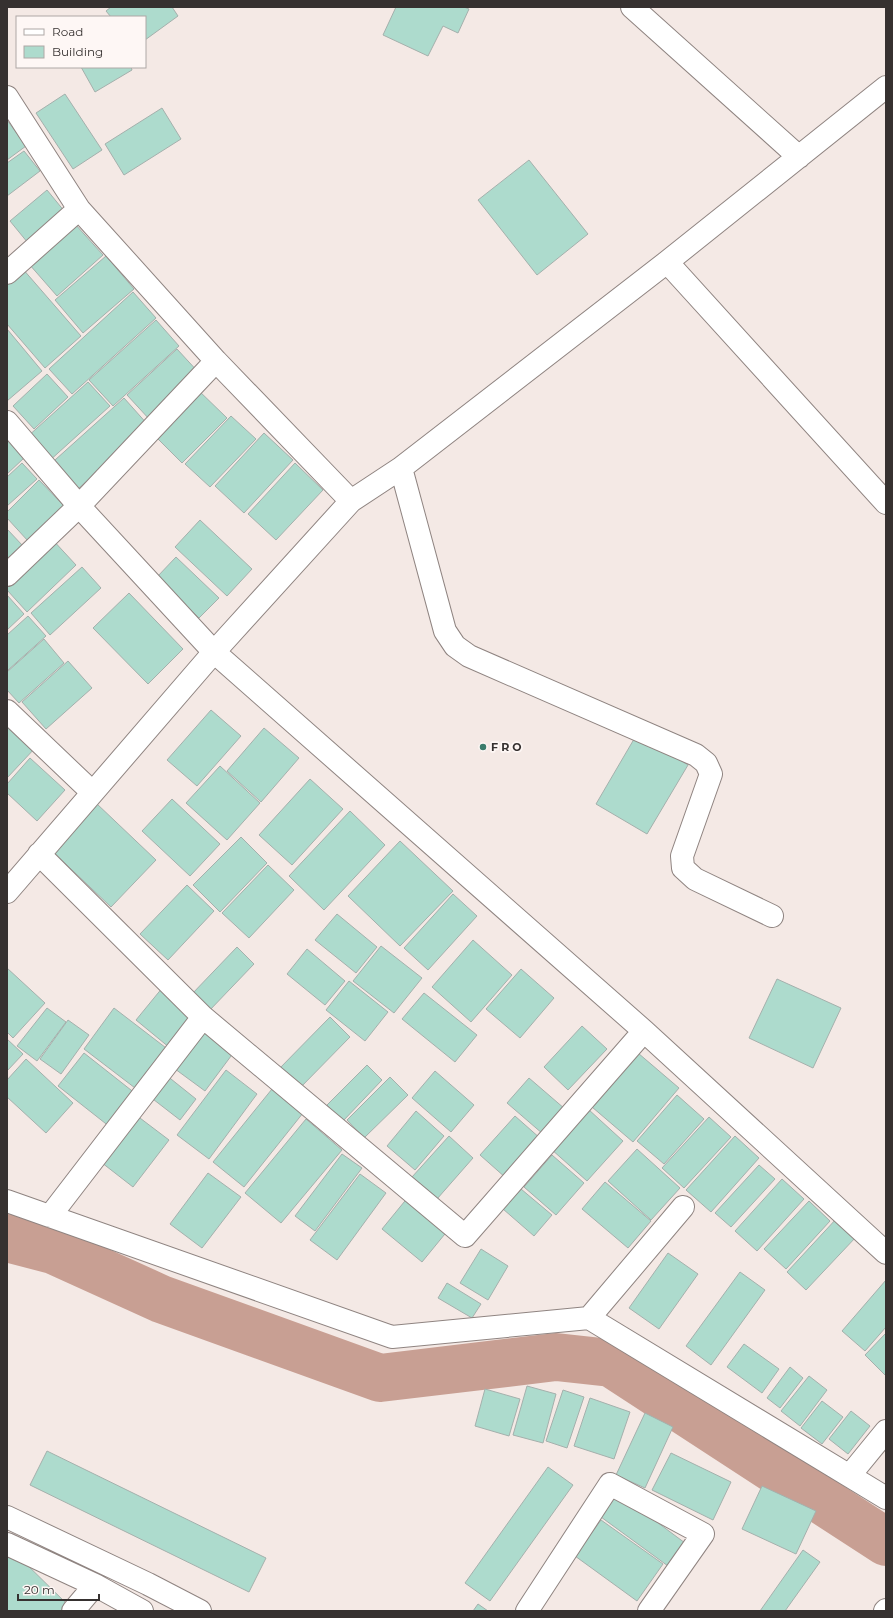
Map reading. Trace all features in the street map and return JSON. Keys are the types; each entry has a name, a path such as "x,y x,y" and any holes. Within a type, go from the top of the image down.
{"street":[{"path":"632,7 799,158"},
{"path":"7,892 214,652 351,501 401,468 667,262 886,87"},
{"path":"7,97 80,209 216,361 351,501"},
{"path":"7,273 80,209"},
{"path":"667,262 886,503"},
{"path":"7,575 79,506 216,361"},
{"path":"7,422 79,506 214,652 644,1031 886,1253"},
{"path":"401,468 445,631 455,646 469,656 696,755 706,763 711,774 682,856 683,868 695,879 772,916"},
{"path":"7,711 92,792"},
{"path":"39,854 202,1017 465,1236 644,1031"},
{"path":"50,1216 202,1017"},
{"path":"7,1201 392,1337 588,1318 886,1498"},
{"path":"588,1318 683,1207"},
{"path":"850,1475 886,1431"},
{"path":"527,1611 610,1484 703,1534 649,1611"},
{"path":"7,1517 148,1584 200,1611"},
{"path":"7,1544 95,1585 142,1611"},
{"path":"73,1611 95,1585"}],"building":[{"path":"111,7 172,7 178,16 146,39 146,16 110,16 106,11"},
{"path":"396,7 464,7 469,9 458,33 443,26 428,56 383,35"},
{"path":"82,68 131,68 132,70 95,92"},
{"path":"65,94 102,150 73,169 36,113"},
{"path":"162,108 181,139 124,175 105,144"},
{"path":"7,120 26,146 7,160"},
{"path":"24,151 40,171 7,196 7,163"},
{"path":"529,160 588,234 537,275 478,200"},
{"path":"47,190 65,212 28,243 10,221"},
{"path":"75,224 103,255 57,296 29,264"},
{"path":"106,256 134,289 83,333 55,300"},
{"path":"22,268 81,336 45,368 7,324 7,282"},
{"path":"133,292 156,318 72,394 49,369"},
{"path":"156,320 179,346 113,406 89,380"},
{"path":"7,329 42,371 7,401"},
{"path":"177,349 200,374 150,420 127,395"},
{"path":"47,374 68,397 34,429 13,406"},
{"path":"88,382 110,406 48,462 26,438"},
{"path":"196,388 227,418 182,463 152,433"},
{"path":"124,398 149,426 79,488 55,460"},
{"path":"231,416 256,439 210,487 185,464"},
{"path":"264,433 293,460 244,513 215,486"},
{"path":"7,440 24,458 7,474"},
{"path":"22,463 37,479 7,506 7,477"},
{"path":"295,463 323,490 276,540 248,514"},
{"path":"39,480 64,506 28,541 7,518 7,512"},
{"path":"200,520 252,569 227,596 175,547"},
{"path":"7,529 23,546 7,561"},
{"path":"51,538 76,565 27,612 7,590 7,579"},
{"path":"176,557 219,598 199,618 157,577"},
{"path":"82,567 101,588 50,635 31,613"},
{"path":"129,593 183,649 148,684 93,628"},
{"path":"7,595 24,614 7,630"},
{"path":"28,616 46,636 7,671 7,635"},
{"path":"44,639 64,663 19,703 7,690 7,672"},
{"path":"68,661 92,688 46,729 22,702"},
{"path":"211,710 241,736 197,786 167,760"},
{"path":"7,720 36,747 7,778"},
{"path":"264,728 299,758 261,802 227,771"},
{"path":"637,734 688,765 647,834 596,804"},
{"path":"30,758 65,790 37,821 7,793 7,784"},
{"path":"220,766 260,803 227,840 186,803"},
{"path":"310,779 343,809 292,865 259,835"},
{"path":"172,799 220,844 190,876 142,831"},
{"path":"96,803 156,860 111,907 51,850"},
{"path":"350,811 385,845 324,910 289,876"},
{"path":"241,837 267,863 220,912 193,885"},
{"path":"400,841 453,891 400,946 348,896"},
{"path":"268,865 294,890 249,938 222,913"},
{"path":"187,885 214,911 168,960 140,934"},
{"path":"453,894 477,916 428,970 404,948"},
{"path":"337,914 377,947 356,973 315,940"},
{"path":"473,940 512,975 471,1022 432,987"},
{"path":"381,946 422,978 394,1013 353,981"},
{"path":"237,947 254,964 208,1012 191,995"},
{"path":"307,949 345,981 325,1005 287,974"},
{"path":"7,968 45,1003 13,1038 7,1032"},
{"path":"521,969 554,998 520,1038 486,1009"},
{"path":"777,979 841,1008 813,1068 749,1038"},
{"path":"349,981 388,1012 365,1041 326,1010"},
{"path":"163,987 197,1015 170,1048 136,1020"},
{"path":"424,993 477,1035 455,1062 402,1019"},
{"path":"47,1008 66,1022 37,1061 17,1046"},
{"path":"114,1008 170,1051 139,1091 84,1049"},
{"path":"330,1017 350,1037 297,1091 277,1071"},
{"path":"68,1020 89,1035 61,1074 40,1059"},
{"path":"582,1026 607,1049 568,1090 544,1067"},
{"path":"200,1027 234,1052 205,1091 171,1066"},
{"path":"7,1039 23,1054 7,1071"},
{"path":"84,1053 136,1094 110,1127 58,1086"},
{"path":"638,1053 679,1088 633,1142 592,1107"},
{"path":"26,1059 73,1103 46,1133 7,1097 7,1080"},
{"path":"367,1065 382,1080 343,1121 327,1105"},
{"path":"226,1070 257,1094 209,1159 177,1135"},
{"path":"435,1071 474,1105 451,1132 412,1098"},
{"path":"166,1075 196,1099 180,1120 149,1096"},
{"path":"390,1077 408,1095 364,1138 347,1120"},
{"path":"529,1078 565,1109 543,1134 507,1103"},
{"path":"272,1089 303,1113 244,1187 213,1162"},
{"path":"677,1095 704,1119 664,1164 637,1141"},
{"path":"588,1109 623,1141 587,1181 551,1149"},
{"path":"416,1111 444,1136 415,1170 387,1146"},
{"path":"132,1112 169,1140 133,1187 97,1159"},
{"path":"515,1116 541,1139 506,1178 480,1155"},
{"path":"709,1117 731,1137 684,1188 662,1168"},
{"path":"306,1119 342,1150 281,1223 245,1193"},
{"path":"449,1136 473,1158 437,1199 412,1177"},
{"path":"735,1136 759,1158 711,1212 686,1190"},
{"path":"637,1149 680,1188 651,1220 608,1181"},
{"path":"342,1154 362,1168 315,1231 295,1216"},
{"path":"552,1155 584,1183 556,1215 524,1187"},
{"path":"759,1165 775,1179 731,1227 715,1213"},
{"path":"208,1173 241,1197 202,1248 170,1224"},
{"path":"360,1174 386,1193 337,1260 310,1240"},
{"path":"782,1179 804,1199 757,1251 735,1231"},
{"path":"605,1182 651,1221 628,1248 582,1209"},
{"path":"521,1189 552,1215 534,1236 503,1209"},
{"path":"409,1196 449,1229 422,1262 382,1229"},
{"path":"809,1201 830,1221 786,1269 764,1249"},
{"path":"837,1218 856,1237 806,1290 787,1272"},
{"path":"481,1249 508,1266 488,1300 460,1283"},
{"path":"668,1253 698,1274 659,1329 629,1308"},
{"path":"740,1272 765,1290 711,1365 686,1346"},
{"path":"886,1280 886,1327 865,1351 842,1331"},
{"path":"447,1283 481,1304 472,1318 438,1298"},
{"path":"886,1333 886,1376 865,1355"},
{"path":"744,1344 779,1369 762,1393 727,1367"},
{"path":"790,1367 803,1378 780,1408 767,1398"},
{"path":"809,1376 827,1390 800,1426 781,1411"},
{"path":"527,1386 556,1394 543,1443 513,1435"},
{"path":"485,1389 520,1399 509,1436 475,1426"},
{"path":"563,1390 584,1397 567,1448 546,1441"},
{"path":"590,1398 630,1412 614,1459 574,1446"},
{"path":"822,1401 843,1417 822,1444 801,1428"},
{"path":"851,1411 870,1426 848,1454 829,1439"},
{"path":"645,1413 673,1427 645,1488 616,1475"},
{"path":"47,1451 266,1558 249,1592 30,1485"},
{"path":"671,1453 731,1482 713,1520 652,1490"},
{"path":"548,1467 573,1485 490,1601 465,1583"},
{"path":"762,1486 816,1511 796,1554 742,1529"},
{"path":"618,1493 685,1543 668,1566 601,1517"},
{"path":"601,1520 663,1564 637,1601 575,1556"},
{"path":"12,1550 68,1605 63,1611 7,1611 7,1555"},
{"path":"803,1550 820,1562 785,1611 760,1611"},
{"path":"478,1604 488,1611 473,1611"}],"waterway":[{"path":"7,1238 53,1250 161,1299 380,1378 556,1357 611,1363 886,1542"}],"place":[{"name":"F R O","path":"483,747"}]}
